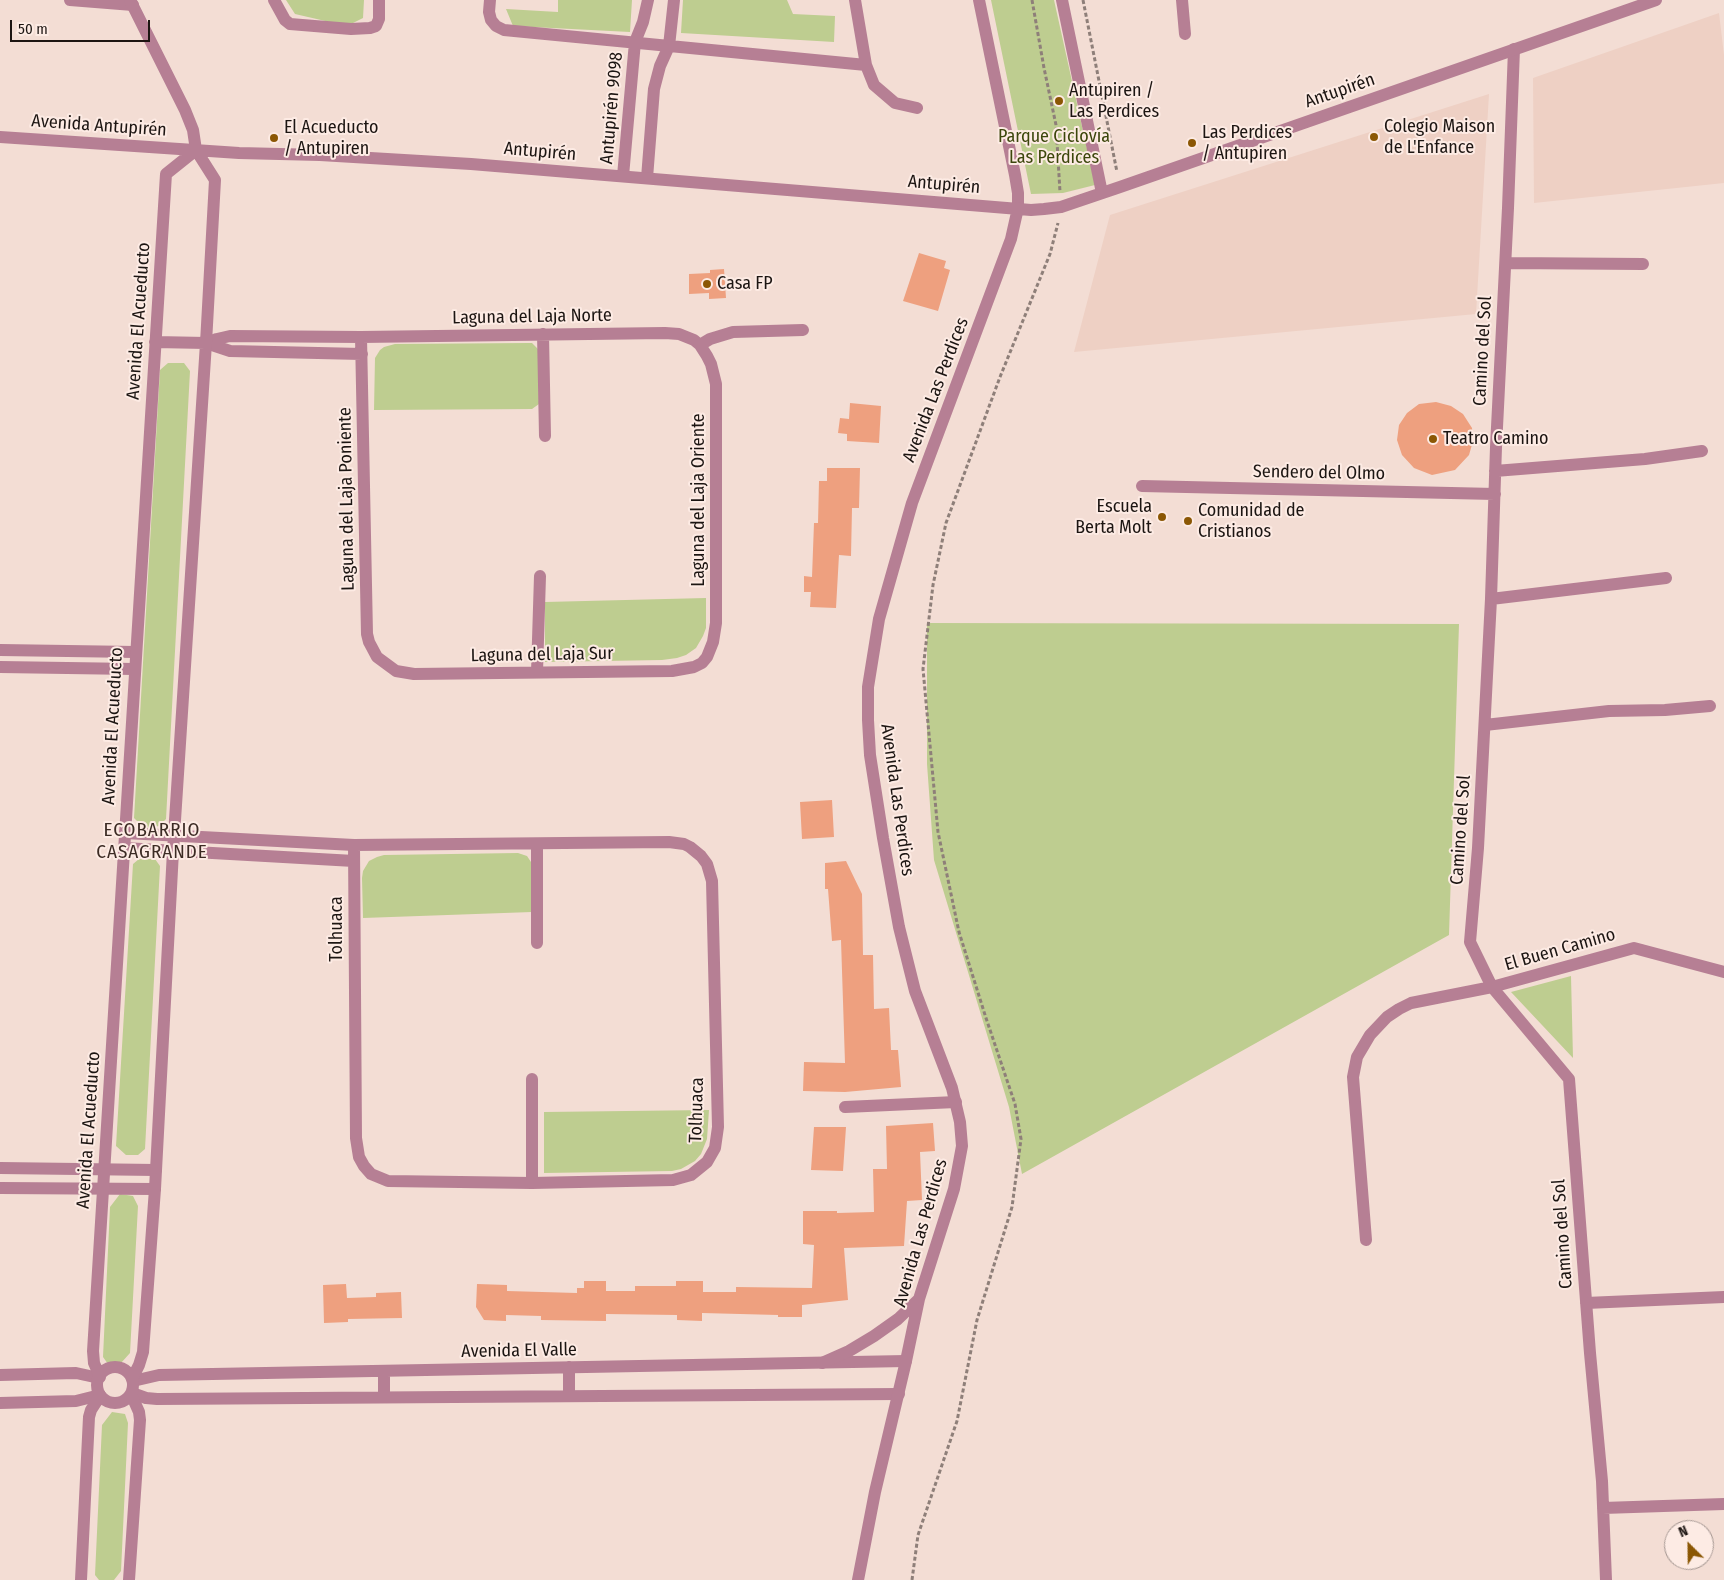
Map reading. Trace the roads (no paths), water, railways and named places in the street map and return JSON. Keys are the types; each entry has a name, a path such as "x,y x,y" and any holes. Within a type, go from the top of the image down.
{"street":[{"path":"70,0 131,3 188,115 193,130 196,150 215,180 173,851 155,1189 143,1352 132,1387 125,1401 116,1404 108,1402 100,1395 97,1387 99,1377 106,1370 114,1367 123,1369 130,1375 132,1387 139,1412 129,1580"},
{"path":"274,0 285,20 290,24 351,29 376,26 379,0"},
{"name":"Antupirén 9098","path":"490,0 490,16 493,24 500,29 635,42"},
{"name":"Antupirén 9098","path":"623,176 635,42 643,22 648,0"},
{"path":"647,178 654,89 660,66 669,46 674,0"},
{"path":"855,0 866,65 874,86 896,103 917,108"},
{"name":"Avenida Las Perdices","path":"858,1580 875,1492 899,1394 919,1300 958,1173 962,1146 962,1134 956,1102 948,1076 917,998 907,965 883,838 870,755 868,688 879,619 912,503 1011,239 1018,208 1015,175 979,0"},
{"path":"1062,0 1102,193"},
{"path":"1182,0 1185,34"},
{"name":"Antupirén","path":"196,150 431,161 1044,210 1061,207 1120,187 1656,0"},
{"path":"635,42 866,65"},
{"name":"Camino del Sol","path":"1514,49 1485,725 1470,942 1492,988 1569,1080 1603,1508 1606,1580"},
{"name":"Avenida Antupirén","path":"0,137 196,150"},
{"name":"Avenida El Acueducto","path":"99,1377 94,1363 93,1351 166,174 196,150"},
{"path":"1506,263 1643,264"},
{"path":"700,345 710,339 733,332 803,330"},
{"name":"Laguna del Laja Norte","path":"206,343 230,336 361,337 666,333 688,337 700,345"},
{"path":"543,334 544,436"},
{"name":"Laguna del Laja Poniente","path":"361,337 367,634 377,657"},
{"path":"155,342 206,343 230,351 362,354"},
{"name":"Laguna del Laja Oriente","path":"700,345 711,364 716,384 716,623 713,642 707,657"},
{"path":"1496,471 1644,459 1702,451"},
{"name":"Sendero del Olmo","path":"1142,486 1495,494"},
{"path":"537,672 540,576"},
{"path":"1491,599 1666,578"},
{"path":"0,650 135,652"},
{"name":"Laguna del Laja Sur","path":"377,657 396,671 414,674 678,670 694,667 702,663 707,657"},
{"path":"0,667 134,670"},
{"path":"1485,725 1609,711 1665,710 1710,706"},
{"path":"124,832 354,846"},
{"name":"Tolhuaca","path":"676,842 690,847 707,864 712,881 718,1127 712,1155 700,1169 682,1178 673,1180 532,1183 388,1181 371,1174 364,1166 356,1147 354,846 537,844 676,842"},
{"path":"537,844 537,943"},
{"path":"124,848 354,861"},
{"name":"El Buen Camino","path":"1366,1240 1353,1077 1357,1057 1370,1035 1386,1017 1398,1008 1492,988 1634,948 1724,972"},
{"path":"532,1079 532,1183"},
{"path":"846,1107 956,1102"},
{"path":"0,1168 156,1170"},
{"path":"0,1188 155,1189"},
{"path":"1586,1303 1724,1297"},
{"path":"822,1363 849,1351 874,1336 898,1319 919,1300"},
{"name":"Avenida El Valle","path":"132,1387 159,1375 906,1361"},
{"path":"569,1367 569,1395"},
{"path":"384,1370 384,1397"},
{"path":"0,1375 76,1373 99,1377"},
{"path":"132,1387 152,1399 899,1394"},
{"path":"0,1403 76,1401 100,1395"},
{"path":"81,1580 89,1417 100,1395"},
{"path":"1603,1508 1724,1504"}],"place":[{"name":"Antupiren / Las Perdices","path":"1059,101"},
{"name":"Colegio Maison de L'Enfance","path":"1374,137"},
{"name":"El Acueducto / Antupiren","path":"274,138"},
{"name":"Las Perdices / Antupiren","path":"1192,143"},
{"name":"Casa FP","path":"707,284"},
{"name":"Teatro Camino","path":"1433,439"},
{"name":"Escuela Berta Molt","path":"1162,517"},
{"name":"Comunidad de Cristianos","path":"1188,521"}],"district":[{"name":"ECOBARRIO CASAGRANDE","path":"152,842"}],"park label":[{"name":"Parque Ciclovía Las Perdices","path":"1054,147"}]}
